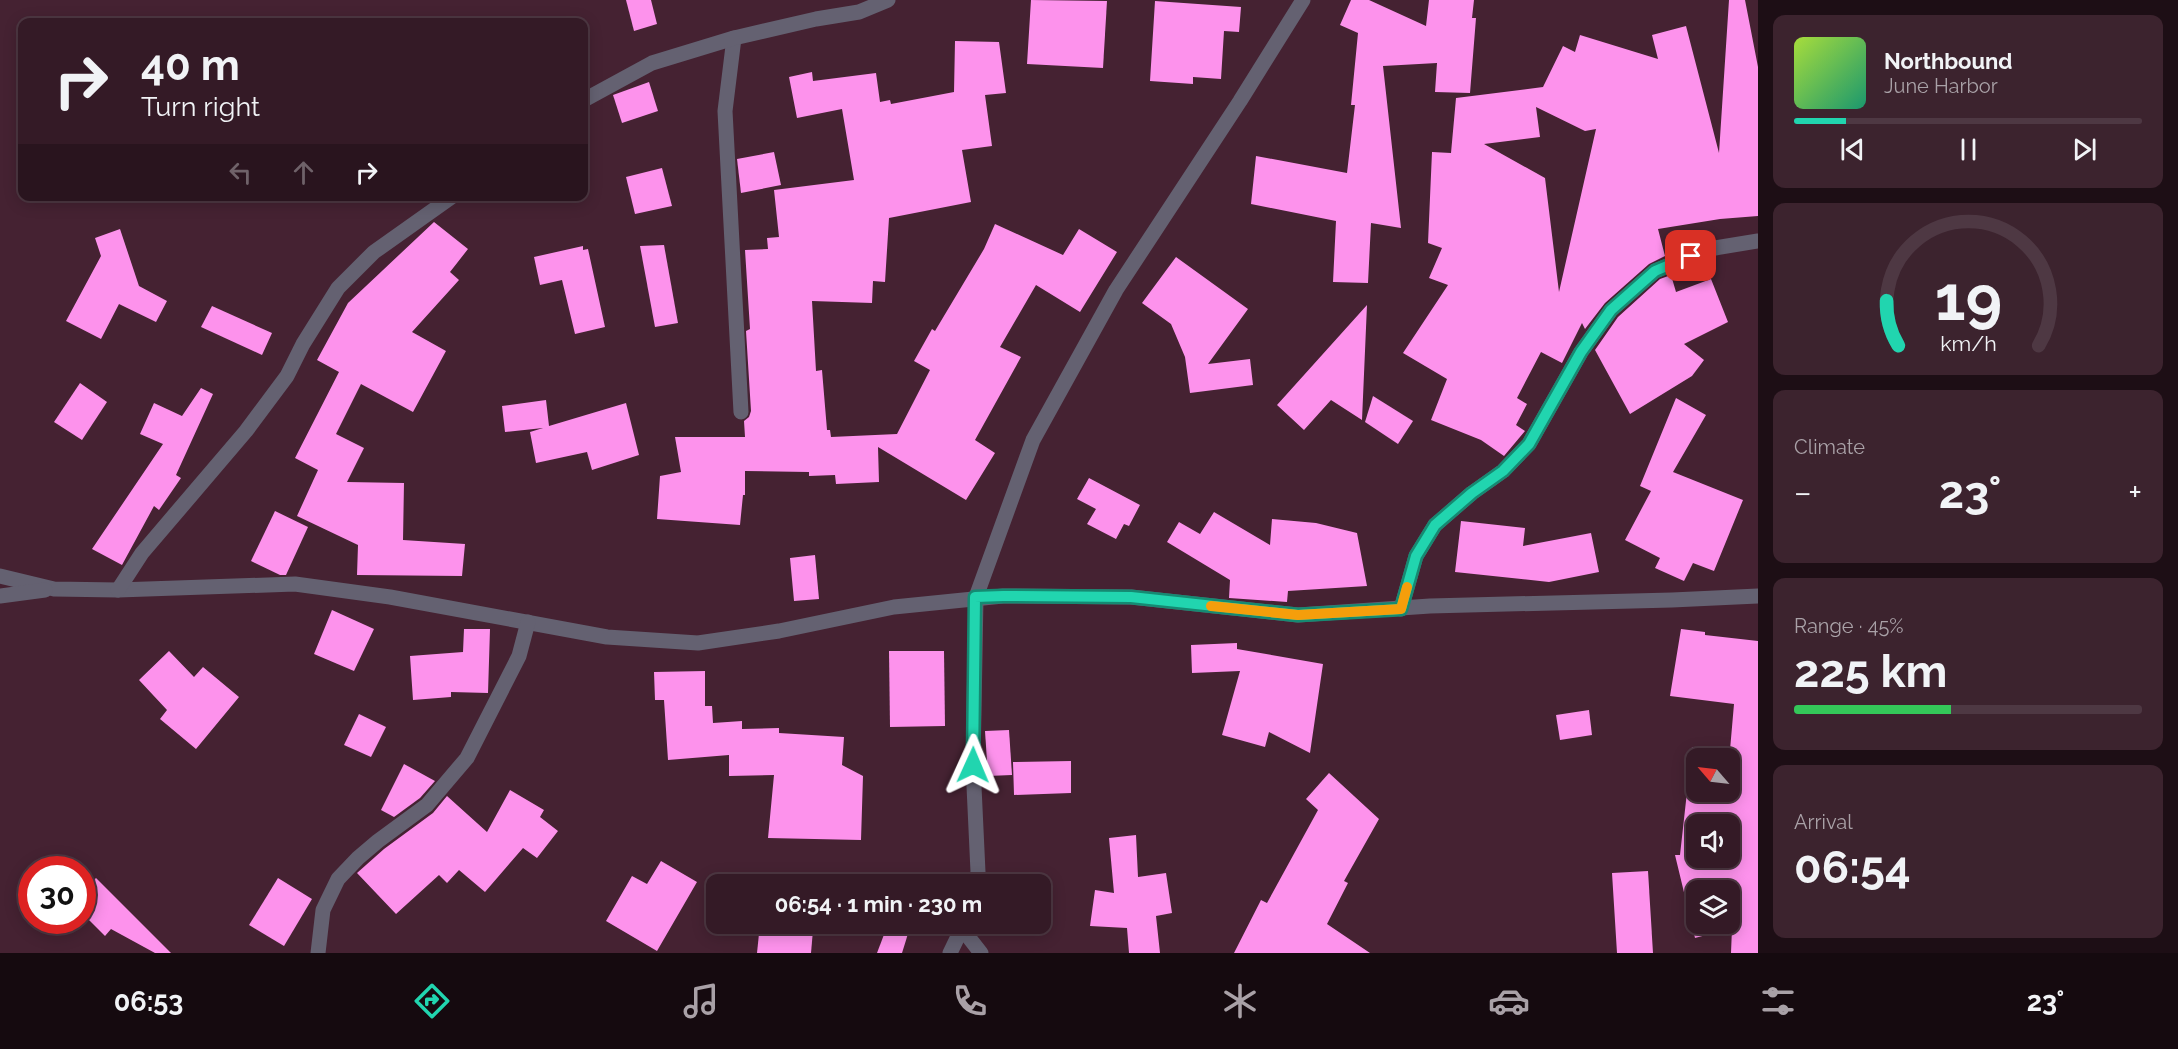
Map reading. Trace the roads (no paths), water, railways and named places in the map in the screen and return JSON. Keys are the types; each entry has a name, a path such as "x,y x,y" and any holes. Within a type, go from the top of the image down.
{"street":[{"path":"588,98 651,63 734,38 816,19 859,12 888,0"},
{"path":"978,874 973,765 975,597 1033,440 1116,290 1303,0"},
{"path":"734,38 725,111 741,412"},
{"path":"118,590 142,554 246,432 287,376 303,344 338,288 374,252 446,201"},
{"path":"1401,609 1416,556 1435,525 1472,493 1503,471 1529,444 1581,352 1611,310 1655,271 1709,249 1758,241"},
{"path":"0,576 54,590"},
{"path":"0,596 54,590 295,584 390,597 607,637 698,643 780,631 894,607 975,597 1131,597 1298,615 1758,596"},
{"path":"318,953 323,910 338,879 378,841 427,805 467,758 519,656 528,622"},
{"path":"950,953 960,934"},
{"path":"969,934 981,953"}]}
